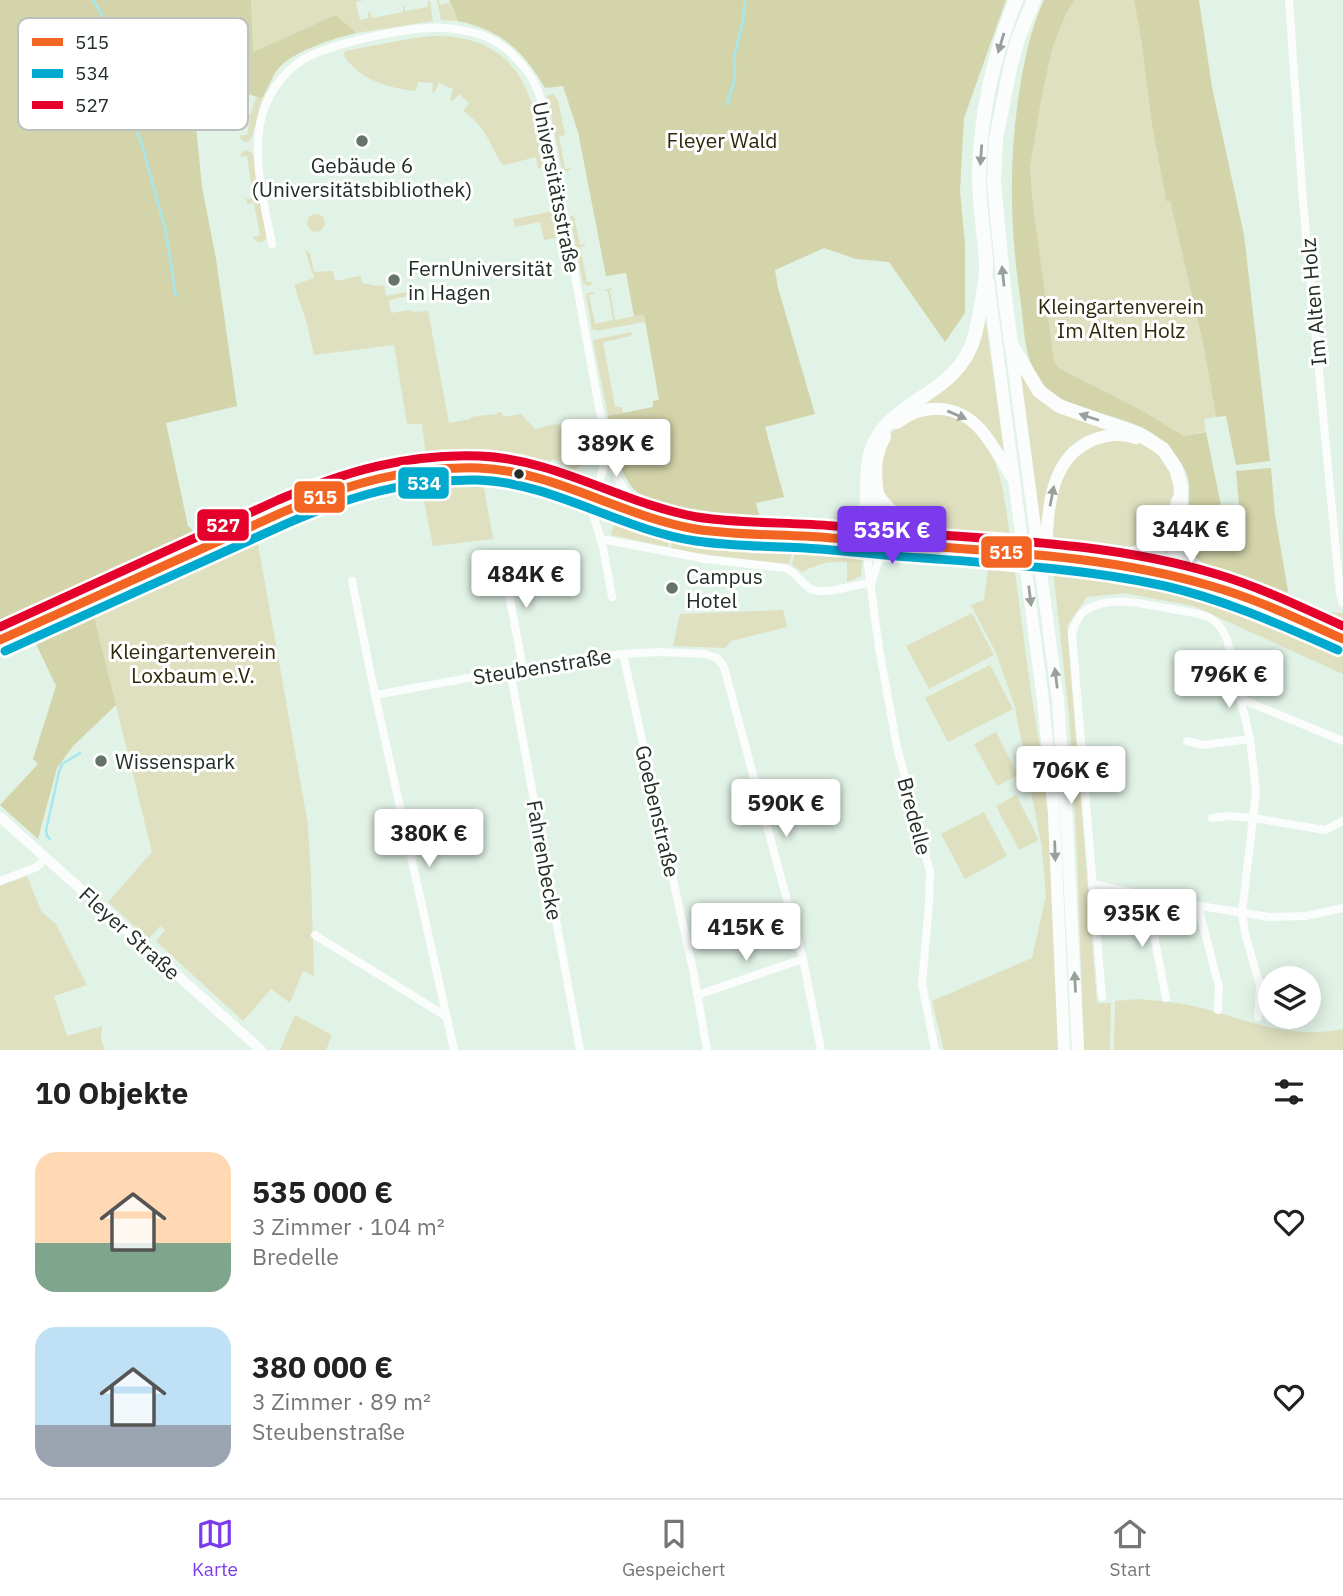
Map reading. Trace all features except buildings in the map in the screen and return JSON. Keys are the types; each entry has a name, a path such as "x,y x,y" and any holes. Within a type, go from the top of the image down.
{"highway":[{"path":"1016,0 988,87 979,176 986,265 1043,701 1054,813 1064,1050"},
{"path":"1034,0 1011,64 996,139 994,182 1004,289 1058,700 1078,1050"},
{"path":"826,537 849,530 861,519 873,496 868,471 871,452 883,428 898,414 942,385 965,359 974,337 986,265"},
{"path":"1011,344 1039,391 1059,406 1139,433 1163,449 1176,469 1181,487 1181,516 1176,552 1161,573"},
{"path":"874,542 873,496 876,460 888,432 907,416 935,408 955,413 976,425 1014,480"},
{"path":"1044,588 1047,525 1054,481 1073,452 1086,443 1116,434 1145,442 1158,451 1166,460 1177,487 1177,502 1168,529 1160,540 1158,558 1161,573"},
{"path":"873,496 899,517 960,548"},
{"path":"1098,562 1131,553 1160,540"},
{"path":"1176,552 1182,561 1212,587"}],"main road":[{"path":"0,640 317,496 365,481 418,471 483,469 519,474 667,524 738,534 826,537 1067,557 1161,573 1253,600 1343,639"}],"street":[{"name":"Im Alten Holz","path":"1289,0 1303,202 1343,603"},
{"name":"Universitätsstraße","path":"272,244 257,145 262,114 286,73 317,51 420,29 456,29 494,41 516,58 535,82 540,96 608,453 615,474 632,498 667,524"},
{"name":"Universitätsstraße","path":"594,498 608,453"},
{"path":"594,498 593,514 601,539 612,597"},
{"path":"601,539 706,559 790,569 813,590 829,591 858,583 871,583"},
{"name":"Bredelle","path":"874,542 868,565 879,648 897,747 930,872 922,984 935,1050"},
{"path":"502,558 523,668"},
{"path":"352,581 454,1050"},
{"path":"1102,998 1072,633 1085,611 1103,603 1119,601 1210,618 1220,625 1227,639 1250,739 1256,792 1242,913 1258,979"},
{"name":"Steubenstraße","path":"375,695 562,661 623,654 696,653 720,661 724,667 803,959"},
{"name":"Goebenstraße","path":"623,654 691,960 707,1050"},
{"name":"Fahrenbecke","path":"510,670 580,1050"},
{"path":"1241,699 1343,741"},
{"path":"1187,741 1203,745 1250,739"},
{"name":"Fleyer Straße","path":"0,817 261,1050"},
{"path":"1212,818 1254,818 1325,830 1343,821"},
{"path":"0,881 37,867 46,858"},
{"path":"1092,884 1153,898 1269,917 1306,916 1343,910"},
{"path":"1153,898 1153,930 1166,998"},
{"path":"1198,906 1219,987 1218,1010"},
{"path":"315,934 447,1017"},
{"path":"697,995 803,959 821,1050"}],"green space":[{"path":"0,0 251,0 253,52 336,15 356,33 311,48 289,60 274,75 262,99 248,94 248,18 18,18 18,130 196,130 202,187 216,259 237,406 166,423 188,526 194,540 0,622"},
{"path":"251,0 364,0 356,2 360,20 368,18 370,12 372,18 403,12 403,6 406,11 428,7 430,1 433,21 356,33 336,16 252,52"},
{"path":"437,0 440,5 449,3 458,21 441,20"},
{"name":"Fleyer Wald","path":"449,0 1006,0 964,118 960,191 965,244 965,313 945,342 889,262 856,259 824,248 775,270 815,414 765,427 784,497 756,503 761,522 709,517 670,508 653,502 629,483 618,459 608,416 653,407 653,401 659,400 644,315 634,316 626,273 606,276 578,132 563,86 545,88 529,63 510,44 487,30 458,21"},
{"path":"1044,0 1075,0 1066,14 1052,49 1030,167 1054,361 1059,368 1141,410 1184,436 1206,432 1221,505 1213,506 1217,549 1243,547 1236,471 1271,468 1275,515 1288,591 1279,604 1196,557 1189,541 1188,479 1181,462 1169,447 1146,429 1077,406 1050,392 1039,379 1029,359 1017,276 1012,169 1016,115 1024,65"},
{"name":"Kleingartenverein Im Alten Holz","path":"1075,0 1134,0 1166,201 1170,201 1204,348 1216,417 1204,419 1206,431 1184,436 1141,410 1059,368 1054,361 1030,167 1052,49 1066,14"},
{"path":"1134,0 1199,0 1212,87 1244,235 1270,461 1236,465 1226,416 1216,417 1204,348 1170,201 1166,201"},
{"path":"432,36 462,38 485,46 504,58 518,74 528,93 547,167 538,168 536,157 504,165 501,163 482,129 463,111 469,103 459,94 453,101 450,100 453,89 439,83 434,93 433,83 418,82 416,91 385,85 357,71 344,55 345,51"},
{"path":"553,94 558,100 565,135 559,136 565,169 571,170 562,169 547,96"},
{"path":"256,98 262,99 255,128 251,138 245,142 240,135 247,135"},
{"path":"247,150 253,154 267,236 260,242 253,237 260,235 254,203 247,204 246,199 253,198 247,156 240,157 242,152"},
{"path":"554,211 560,237 544,240 540,222 515,227 513,219"},
{"path":"316,214 322,217 325,223 322,229 316,232 310,229 307,223 310,217"},
{"path":"570,216 574,216 580,245 585,244 580,247 587,282 592,282 591,285 586,286 583,283"},
{"path":"305,250 310,253 314,272 333,271 335,281 361,276 362,283 384,285 386,296 407,292 408,296 389,300 391,313 428,311 449,423 502,412 503,417 521,414 536,430 555,424 575,430 581,425 593,442 583,465 570,472 565,464 553,459 548,464 515,454 476,452 426,456 422,424 407,424 394,345 314,355 294,285 314,278"},
{"path":"612,288 610,291 615,320 644,314 645,322 592,330 586,294 594,294 589,295 595,324 613,320 608,291 605,291"},
{"path":"984,309 1005,459 994,438 936,403 923,404 943,390"},
{"path":"632,332 631,336 603,342 615,407 622,407 623,413 608,416 593,340"},
{"path":"1020,370 1061,413 1107,429 1078,440 1059,460 1048,486 1041,527"},
{"path":"945,414 965,423 987,445 1003,490 1010,537 932,529 911,521 887,501 878,476 888,437 902,422 912,417"},
{"path":"1106,439 1137,441 1153,450 1170,471 1175,499 1164,528 1150,541 1121,550 1089,549 1052,541 1057,496 1064,475 1080,454"},
{"path":"420,481 483,482 493,539 433,546"},
{"path":"885,511 935,538 886,535"},
{"path":"614,524 664,539 664,542 669,543 668,547 611,535"},
{"name":"Kleingartenverein Loxbaum e.V.","path":"257,538 308,825 314,976 303,971 290,1003 271,989 243,1021 156,941 165,930 160,926 149,939 108,902 152,852 94,616"},
{"path":"672,541 757,553 792,554 789,564 760,561 671,549"},
{"path":"794,554 860,556 861,576 847,582 847,562 823,564 802,572 792,565"},
{"path":"989,562 1014,565 1044,771 1059,1050 944,1050 932,1001 1032,958 1046,896 1042,848 1015,707 996,653 971,605 984,600"},
{"path":"1053,570 1138,584 1238,608 1343,651 1343,674 1193,606 1124,593 1087,597 1067,626 1097,1003 1111,1003 1110,1050 1084,1050 1069,715"},
{"path":"1287,592 1324,612 1343,613 1343,632 1279,604"},
{"path":"783,610 787,627 731,641 725,648 673,646 680,614"},
{"path":"972,613 994,655 929,689 906,646"},
{"path":"94,616 116,705 73,746 57,768 38,839 0,805 38,764 33,759 56,686 35,642"},
{"path":"990,665 1013,709 948,742 925,698"},
{"path":"996,732 1018,775 997,786 974,744"},
{"path":"1016,795 1039,840 1019,850 996,806"},
{"path":"984,812 1007,856 965,879 941,834"},
{"path":"27,876 41,911 56,924 87,985 54,996 67,1036 102,1026 101,1040 105,1050 0,1050 0,886"},
{"path":"1139,999 1193,1006 1258,1024 1258,1029 1322,1032 1343,1029 1343,1050 1114,1050 1115,1001"},
{"path":"295,1015 332,1035 326,1050 280,1050"}],"waterway":[{"path":"93,0 102,18"},
{"path":"727,104 734,82 734,57 745,0"},
{"path":"136,130 165,228 176,296"},
{"path":"50,839 46,830 59,772 62,764 80,753"}],"transit line":[{"name":"527","path":"0,627 303,490 376,466 453,456 508,459 536,465 670,511 697,517 1036,542 1145,557 1232,579 1343,626"},
{"name":"515","path":"0,640 283,512 331,493 378,479 453,468 507,471 534,477 668,523 695,529 1033,554 1140,569 1228,591 1343,639"},
{"name":"534","path":"5,651 288,523 334,505 403,486 452,480 505,483 532,489 641,527 696,541 1044,568 1165,586 1232,606 1338,650"}],"place":[{"name":"Gebäude 6 (Universitätsbibliothek)","path":"362,141"},
{"name":"FernUniversität in Hagen","path":"394,280"},
{"name":"Campus Hotel","path":"672,588"},
{"name":"Wissenspark","path":"101,761"}]}
